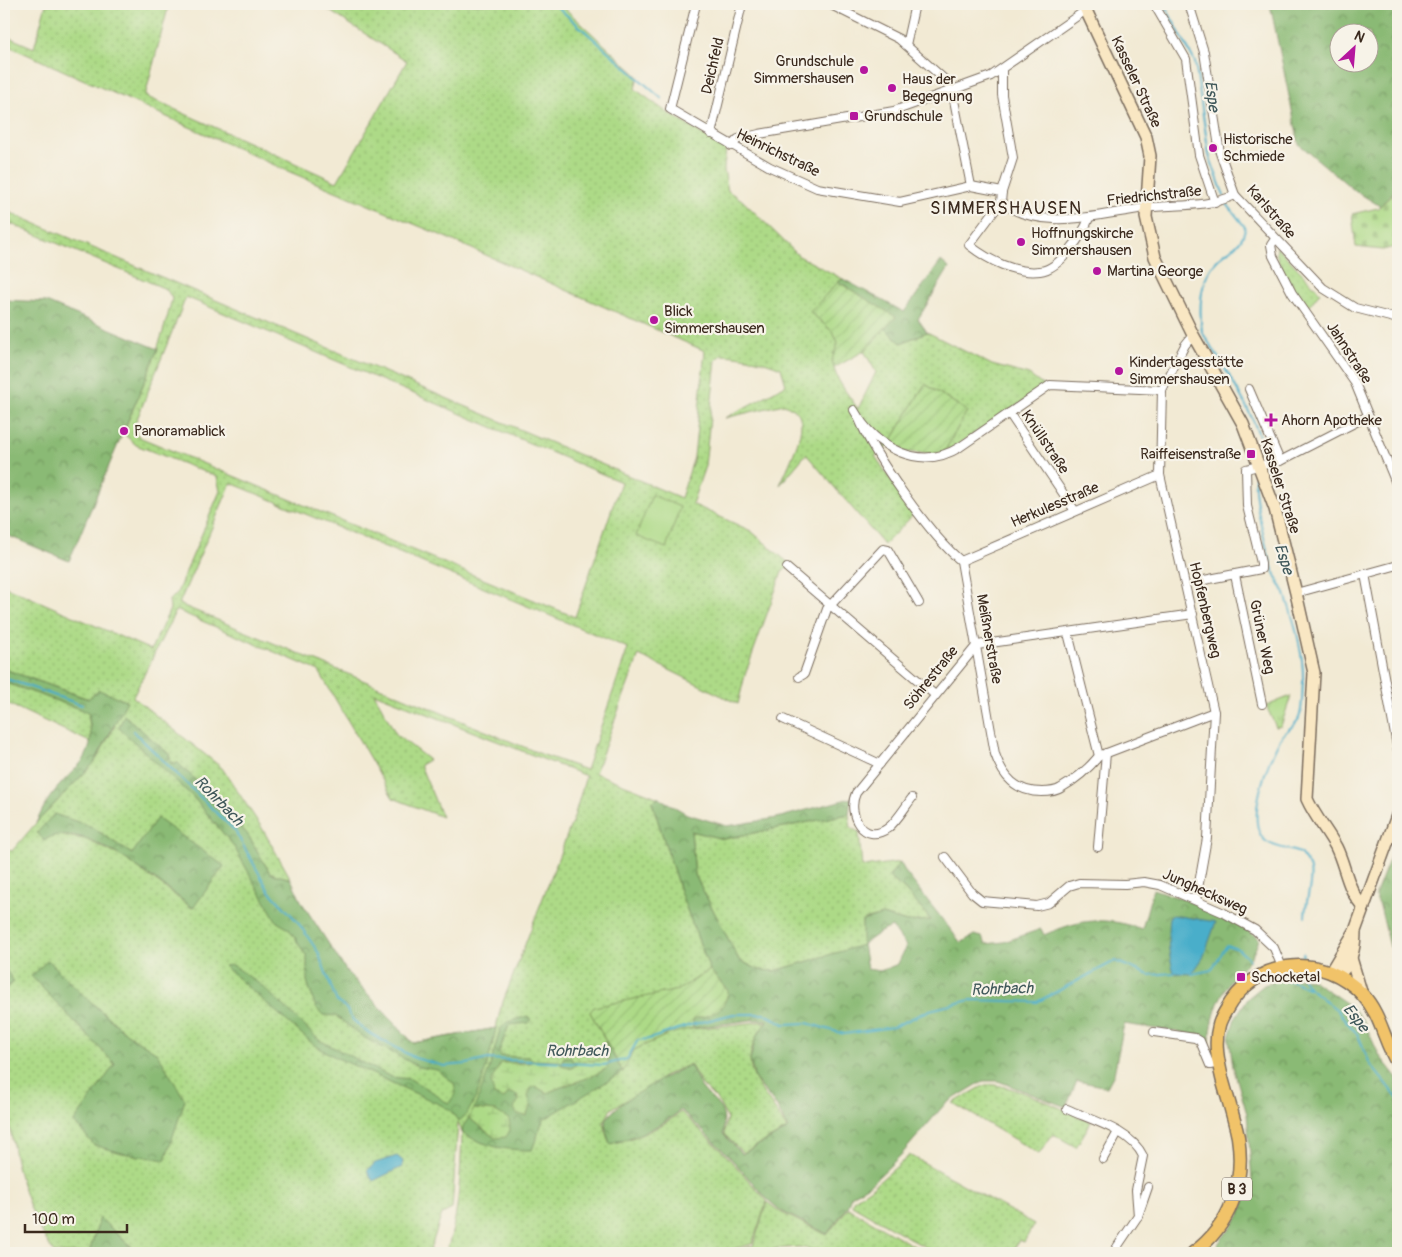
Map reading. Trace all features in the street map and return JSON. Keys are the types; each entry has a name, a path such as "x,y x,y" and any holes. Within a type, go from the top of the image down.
{"main road":[{"name":"B 3","path":"1193,1253 1221,1227 1231,1208 1240,1172 1237,1134 1217,1050 1219,1026 1226,1009 1238,992 1250,981 1267,971 1282,967 1301,965 1331,971 1352,985 1377,1015 1398,1064"}],"street":[{"name":"Heinrichstraße","path":"696,4 670,109 731,146 779,172 817,188 900,202 970,186"},
{"name":"Deichfeld","path":"711,134 742,4"},
{"path":"829,4 906,45 944,79 952,90 970,186 1002,192"},
{"path":"906,45 915,4"},
{"path":"1154,4 1186,59 1199,155 1225,200"},
{"name":"Karlstraße","path":"1190,4 1204,52 1220,153 1225,200 1274,239 1323,288 1355,308 1398,320"},
{"path":"731,146 738,139 759,134 811,127 894,111 991,76 1002,70 1084,7"},
{"name":"Kasseler Straße","path":"1084,7 1146,137 1150,156 1146,208 1148,237 1154,257 1193,335 1240,418 1274,510 1296,593 1314,673 1308,799 1315,817 1338,852 1354,896 1364,907"},
{"path":"1002,70 1002,95 1013,158 1000,202 969,245 985,258 1018,269 1042,271 1059,262 1085,228 1089,218"},
{"name":"Friedrichstraße","path":"1000,202 1007,207 1046,219 1089,218 1146,208 1225,200"},
{"name":"Jahnstraße","path":"1274,239 1271,245 1273,256 1292,293 1355,384 1398,485"},
{"name":"Hopfenbergweg","path":"1193,335 1185,345 1162,390 1160,475 1214,712 1206,838 1196,900"},
{"path":"854,410 867,430 887,446 899,452 931,458 946,456 1050,384 1162,390"},
{"path":"1249,389 1280,461"},
{"name":"Knüllstraße","path":"1009,413 1075,511"},
{"path":"1199,581 1261,569 1262,563 1247,506 1245,470 1258,464 1280,461 1368,416"},
{"path":"859,418 873,447 912,503 949,551 961,561"},
{"name":"Herkulesstraße","path":"961,561 1160,475"},
{"path":"799,677 804,674 829,606 883,548 888,550 919,603"},
{"name":"Meißnerstraße","path":"961,561 995,754 1001,771 1009,781 1021,788 1035,792 1060,789 1102,755 1214,712"},
{"path":"1296,593 1398,565"},
{"path":"787,568 935,695"},
{"path":"1364,574 1398,751"},
{"name":"Grüner Weg","path":"1235,575 1262,704"},
{"name":"Söhrestraße","path":"912,798 888,828 878,833 866,832 857,825 852,802 856,794 977,645 1193,614"},
{"path":"1068,633 1102,755 1098,847"},
{"path":"783,719 880,764"},
{"path":"1351,958 1341,972 1331,971 1355,931 1398,813"},
{"name":"Junghecksweg","path":"945,857 972,893 982,901 1037,906 1049,903 1069,886 1079,883 1125,884 1144,882 1160,885 1196,900 1255,930 1274,948 1282,967"},
{"path":"1355,931 1351,958 1362,995"},
{"path":"1154,1032 1195,1038 1200,1041 1210,1065 1219,1063"},
{"path":"1067,1109 1118,1132 1136,1146 1143,1156 1136,1190 1138,1216"},
{"path":"1103,1159 1118,1132"},
{"path":"1113,1253 1138,1216 1148,1187"}],"green space":[{"path":"46,4 169,4 145,96 337,182 407,61 319,4 560,4 638,76 635,89 665,111 726,149 724,169 728,191 742,200 799,256 843,279 810,312 832,331 838,342 833,357 836,375 858,409 876,372 864,351 885,328 901,343 927,332 992,365 1029,375 1045,387 943,454 967,411 925,384 889,445 875,456 914,514 884,545 806,454 780,485 791,460 801,428 801,420 795,410 784,404 725,418 786,385 781,368 737,356 722,355 716,360 705,466 692,504 751,531 791,565 782,572 745,675 738,704 639,655 595,773 659,798 652,802 681,894 710,970 678,990 590,1012 623,1071 634,1050 669,1034 683,1030 767,1021 756,1038 751,1053 751,1066 754,1077 787,1129 743,1153 724,1134 727,1118 718,1101 702,1085 690,1064 666,1075 648,1088 611,1109 604,1122 610,1144 647,1132 664,1124 681,1112 724,1153 767,1201 752,1244 718,1253 446,1253 454,1223 461,1164 462,1133 458,1122 452,1209 442,1214 429,1253 128,1253 132,1247 100,1219 89,1253 54,1253 47,1242 22,1185 10,1130 4,1113 4,989 14,982 4,971 4,847 12,851 36,823 94,763 115,726 89,699 4,669 4,586 151,650 170,609 169,600 176,595 220,491 217,477 136,445 123,433 163,333 172,298 166,289 4,221 4,210 681,498 694,457 705,351 438,234 290,172 4,44 4,35 34,48","holes":["186,297 621,482 575,617 139,437 135,431 135,424","231,483 628,648 586,770 541,754 179,604","176,610 319,671 393,798 442,817 420,765 429,760 396,734 374,693 586,776 574,817 501,1007 496,1028 413,1043 347,972 302,903 248,870 233,845 193,797 165,769 124,716 169,754 171,763 178,764 214,798 248,835 270,873 291,879 262,828 222,768 133,697","90,826 132,854 192,908 125,858 85,839 58,835","48,960 84,996 127,1034 157,1053 74,1122 115,1065"]},
{"path":"1270,4 1398,4 1398,187 1380,206 1354,190 1299,144"},
{"path":"1398,189 1398,246 1383,250 1356,247 1352,214 1378,208"},
{"path":"1277,247 1320,292 1307,309 1282,269 1276,253"},
{"path":"941,261 949,268 918,319 927,332 901,343 885,328 895,317 838,282 843,279 904,312"},
{"path":"838,282 896,317 864,351 834,368 832,360 838,342 832,331 810,312"},
{"path":"4,300 46,302 158,349 69,561 4,534"},
{"path":"925,384 967,411 943,454 903,452 889,445"},
{"path":"652,495 680,507 666,548 636,536"},
{"path":"4,669 88,699 99,690 127,701 94,763 36,823 51,796 79,765 88,750 91,740 88,712 4,682"},
{"path":"4,682 88,712 92,743 4,702"},
{"path":"1291,696 1281,726 1276,727 1266,706"},
{"path":"124,715 169,754 171,763 178,763 214,798 248,835 270,873 291,879 302,903 347,972 413,1043 496,1028 483,1079 465,1116 458,1121 452,1112 441,1105 335,1057 314,1045 224,966 233,965 262,986 319,1040 391,1077 410,1079 449,1103 456,1093 454,1083 437,1070 419,1067 363,1037 336,1016 323,1015 316,1008 307,981 307,957 289,929 277,922 233,845 193,797 119,728"},
{"path":"659,798 687,814 727,826 777,818 851,798 849,814 723,839 691,831 695,875 739,960 759,970 775,971 862,945 862,921 882,915 907,922 931,920 905,890 889,877 900,862 906,873 961,943 974,935 982,937 986,944 1004,942 1041,929 1044,935 1069,925 1092,921 1115,922 1142,929 1153,889 1195,904 1235,922 1259,939 1252,955 1227,986 1218,1004 1212,1024 1208,1056 1203,1037 1198,1035 1124,1024 1114,1074 1107,1087 1077,1081 1066,1107 998,1081 983,1081 945,1104 901,1155 873,1182 851,1196 847,1207 827,1234 781,1211 767,1199 728,1155 681,1110 647,1131 610,1144 606,1132 606,1121 610,1114 643,1090 690,1065 701,1087 720,1107 724,1117 723,1134 742,1154 788,1129 777,1107 755,1079 750,1060 756,1037 768,1020 751,1020 693,1028 692,1019 728,991 710,970 681,894 652,802","holes":["892,927 906,946 898,964 880,971 867,969 863,944 880,932"]},
{"path":"54,814 90,826 132,854 157,818 224,866 193,908 129,861 92,841 75,836 59,835 44,840 37,833"},
{"path":"849,814 851,828 859,832 862,867 900,862 889,877 905,890 931,920 907,922 882,915 862,921 863,945 775,971 759,970 739,960 695,875 691,831 724,839"},
{"path":"1398,837 1398,949 1390,947 1380,906 1375,896"},
{"path":"48,960 84,996 127,1034 157,1053 185,1100 165,1160 122,1153 94,1145 74,1122 115,1064 31,976"},
{"path":"6,970 14,982 4,989 4,971"},
{"path":"710,970 728,991 724,1004 711,1014 693,1019 693,1028 669,1034 634,1050 623,1072 590,1012 594,1007 678,990"},
{"path":"1286,977 1312,980 1352,1007 1364,1022 1379,1055 1398,1079 1398,1253 1211,1253 1240,1215 1252,1180 1247,1114 1233,1066 1229,1038 1235,1018 1248,998 1264,985"},
{"path":"528,1016 531,1020 529,1023 509,1025 499,1052 501,1056 530,1057 533,1060 532,1064 514,1062 508,1093 516,1094 519,1100 535,1086 547,1093 593,1076 607,1068 609,1060 605,1040 623,1072 543,1120 532,1150 496,1147 462,1133 463,1126 469,1118 495,1138 495,1111 474,1109 489,1070 500,1029 507,1022"},
{"path":"564,1057 570,1057 576,1065 573,1068 560,1065"},
{"path":"533,1060 560,1061 561,1065 572,1068 576,1065 575,1061 609,1060 607,1068 600,1072 547,1093 535,1086 531,1088 528,1096 531,1106 526,1116 517,1114 514,1108 519,1100 516,1094 508,1093 504,1099 494,1095 491,1081 501,1063 531,1063"},
{"path":"985,1085 995,1085 1023,1092 1091,1122 1076,1147 1053,1134 1039,1154 953,1103"},
{"path":"474,1109 495,1111 509,1119 510,1130 506,1137 495,1138 469,1118"},
{"path":"910,1155 1034,1224 1024,1242 1019,1240 1012,1253 935,1253 852,1205 853,1200 874,1186"},
{"path":"767,1202 780,1212 827,1235 848,1208 926,1253 831,1253 799,1247 725,1253 753,1246"},
{"path":"100,1218 132,1248 128,1253 89,1253"}],"water":[{"path":"1173,915 1216,922 1203,958 1192,974 1174,973 1170,959 1168,939 1169,917"},
{"path":"397,1156 403,1161 402,1167 373,1181 367,1171 375,1163"}],"waterway":[{"path":"554,4 662,99"},
{"name":"Espe","path":"1164,4 1195,62 1209,155 1224,196"},
{"name":"Espe","path":"1227,204 1245,227 1244,234 1233,248 1218,259 1205,279 1201,296 1202,332 1230,376 1251,415 1263,449 1262,460"},
{"name":"Espe","path":"1256,473 1255,492 1260,520 1273,570 1285,593 1296,628 1303,672 1300,716 1282,736 1271,759 1260,790 1257,821 1260,833 1267,842 1300,853 1308,866 1311,875 1305,917"},
{"path":"4,678 82,705"},
{"name":"Rohrbach","path":"133,731 235,831 269,891 297,921 318,952 337,1002 345,1007 353,1020 367,1032 415,1058 444,1066 467,1064 488,1059 604,1065 627,1059 638,1040 649,1039 687,1026 733,1014 765,1014 784,1024 807,1023 844,1034 893,1027 930,1010 970,1000 1037,1002 1115,961 1149,975 1174,973"},
{"path":"1192,974 1211,970 1227,945 1238,949 1250,960"},
{"name":"Espe","path":"1302,962 1303,953"},
{"name":"Espe","path":"1302,972 1302,978 1309,988 1336,1009 1358,1035 1370,1064 1398,1099"},
{"path":"1270,978 1293,981 1308,988"}],"place":[{"name":"Grundschule Simmershausen","path":"864,70"},
{"name":"Haus der Begegnung","path":"892,88"},
{"name":"Grundschule","path":"854,116"},
{"name":"Historische Schmiede","path":"1213,148"},
{"name":"Hoffnungskirche Simmershausen","path":"1021,242"},
{"name":"Martina George","path":"1097,271"},
{"name":"Blick Simmershausen","path":"654,320"},
{"name":"Kindertagesstätte Simmershausen","path":"1119,371"},
{"name":"Ahorn Apotheke","path":"1271,420"},
{"name":"Panoramablick","path":"124,431"},
{"name":"Raiffeisenstraße","path":"1251,454"},
{"name":"Schocketal","path":"1241,977"}],"district":[{"name":"SIMMERSHAUSEN","path":"1006,208"}]}
